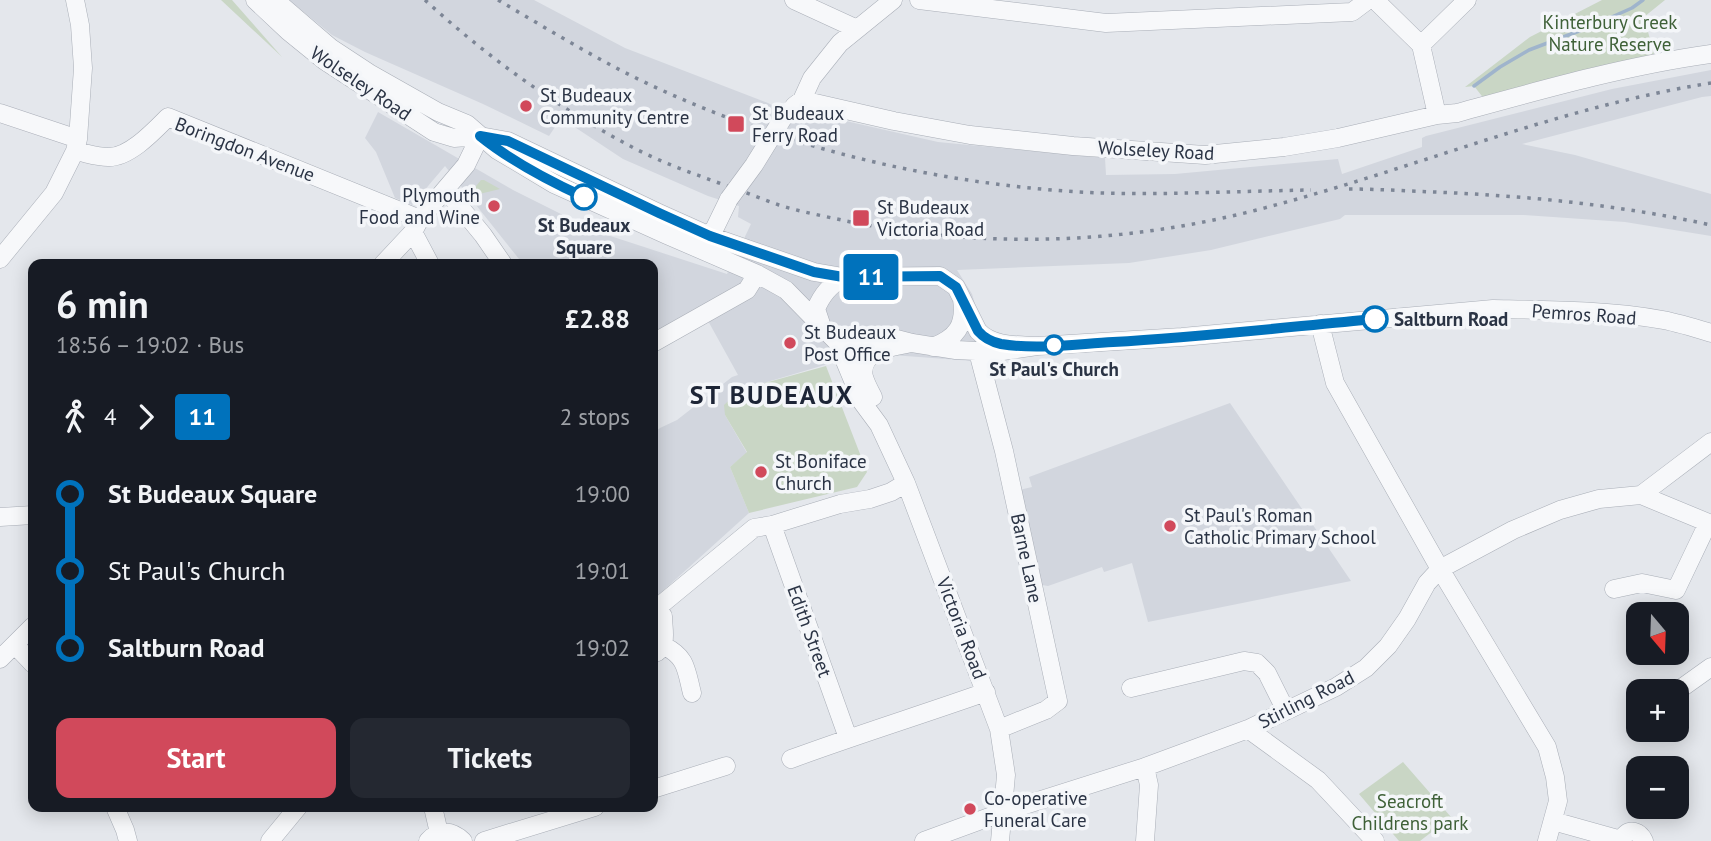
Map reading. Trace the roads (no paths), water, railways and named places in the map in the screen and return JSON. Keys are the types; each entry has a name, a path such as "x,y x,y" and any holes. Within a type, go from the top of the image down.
{"street":[{"path":"0,259 54,193 76,145 83,68 75,0"},
{"name":"Wolseley Road","path":"255,0 325,61 434,132 454,138 480,136"},
{"name":"Wolseley Road","path":"275,0 331,48 401,92 467,124 497,150 554,184 707,243 814,272 843,277 940,276"},
{"path":"794,0 858,29"},
{"path":"707,243 729,199 812,78 841,43 893,0"},
{"path":"919,0 1106,23 1352,12 1368,0"},
{"path":"1375,0 1421,45 1437,115"},
{"path":"1421,45 1467,0"},
{"name":"Wolseley Road","path":"796,105 970,135 1073,146 1205,155 1325,140 1457,113 1587,78 1711,54"},
{"path":"0,113 76,145"},
{"name":"Boringdon Avenue","path":"76,145 108,157 116,156 147,138 169,117 417,225"},
{"path":"387,259 466,165 480,136"},
{"path":"446,190 500,259"},
{"path":"417,225 428,259"},
{"name":"Wolseley Road","path":"707,243 786,290 822,327"},
{"path":"658,340 747,290 757,274"},
{"name":"Pemros Road","path":"940,276 956,287 983,336 1002,344 1038,346"},
{"path":"822,327 816,309 820,298 843,277"},
{"path":"933,347 953,337 958,328 963,307 961,296"},
{"name":"Pemros Road","path":"837,342 853,344 885,336 933,347 996,352 1038,346 1182,338 1493,309 1608,313 1665,320 1711,333"},
{"path":"1321,324 1335,383 1440,569 1547,747 1558,801 1547,841"},
{"name":"Victoria Road","path":"822,327 837,342 862,402 878,425 906,483 986,691 999,729 1006,775 1000,841"},
{"name":"Victoria Road","path":"878,425 873,397 863,368 878,350 912,343"},
{"name":"Barne Lane","path":"978,352 1004,451 1058,701 1046,710 999,729"},
{"path":"1641,495 1711,442"},
{"path":"658,604 754,528 840,504 870,499 891,492 906,483"},
{"name":"Stirling Road","path":"924,841 1003,812 1145,767 1248,729 1336,687 1366,668 1388,646 1427,583 1440,569 1513,530 1560,510 1600,499 1641,495 1709,523"},
{"path":"0,517 28,514"},
{"path":"1614,589 1642,583 1676,590 1709,523"},
{"name":"Edith Street","path":"772,524 848,738"},
{"path":"658,610 663,616 658,650 677,652 684,663 692,693"},
{"path":"0,659 28,631"},
{"path":"15,645 28,659"},
{"path":"1138,690 1244,661 1257,663 1267,673 1286,711"},
{"path":"1689,683 1711,667"},
{"path":"791,759 986,691"},
{"path":"1248,729 1318,780 1375,841"},
{"path":"658,787 726,766"},
{"path":"1145,767 1149,785 1145,841"},
{"path":"118,812 128,841"},
{"path":"270,841 295,812"},
{"path":"433,812 433,837 452,833 463,841"},
{"path":"484,841 579,812"},
{"path":"1553,821 1621,840 1629,831 1636,831 1644,841"}],"waterway":[{"path":"1474,86 1529,50 1587,28 1632,8 1643,0"}],"railway":[{"path":"425,0 473,42 550,98 604,132 655,158 796,210 899,230 952,236 1058,239 1164,229 1216,219 1323,191 1543,122 1598,107 1711,83"},
{"path":"498,0 606,63 677,97 735,120 854,157 915,171 1039,189 1100,193 1311,190"},
{"path":"1349,189 1539,199 1643,212 1711,225"}],"place":[{"name":"St Budeaux Community Centre","path":"526,106"},
{"name":"St Budeaux Ferry Road","path":"736,124"},
{"name":"St Budeaux Square","path":"584,197"},
{"name":"Plymouth Food and Wine","path":"494,206"},
{"name":"St Budeaux Victoria Road","path":"861,218"},
{"name":"Saltburn Road","path":"1375,319"},
{"name":"St Budeaux Post Office","path":"790,343"},
{"name":"St Paul's Church","path":"1054,345"},
{"name":"St Boniface Church","path":"761,472"},
{"name":"St Paul's Roman Catholic Primary School","path":"1170,526"},
{"name":"Co-operative Funeral Care","path":"970,809"}],"district":[{"name":"ST BUDEAUX","path":"772,394"}],"park label":[{"name":"Kinterbury Creek Nature Reserve","path":"1610,33"},
{"name":"Seacroft Childrens park","path":"1410,812"}]}
